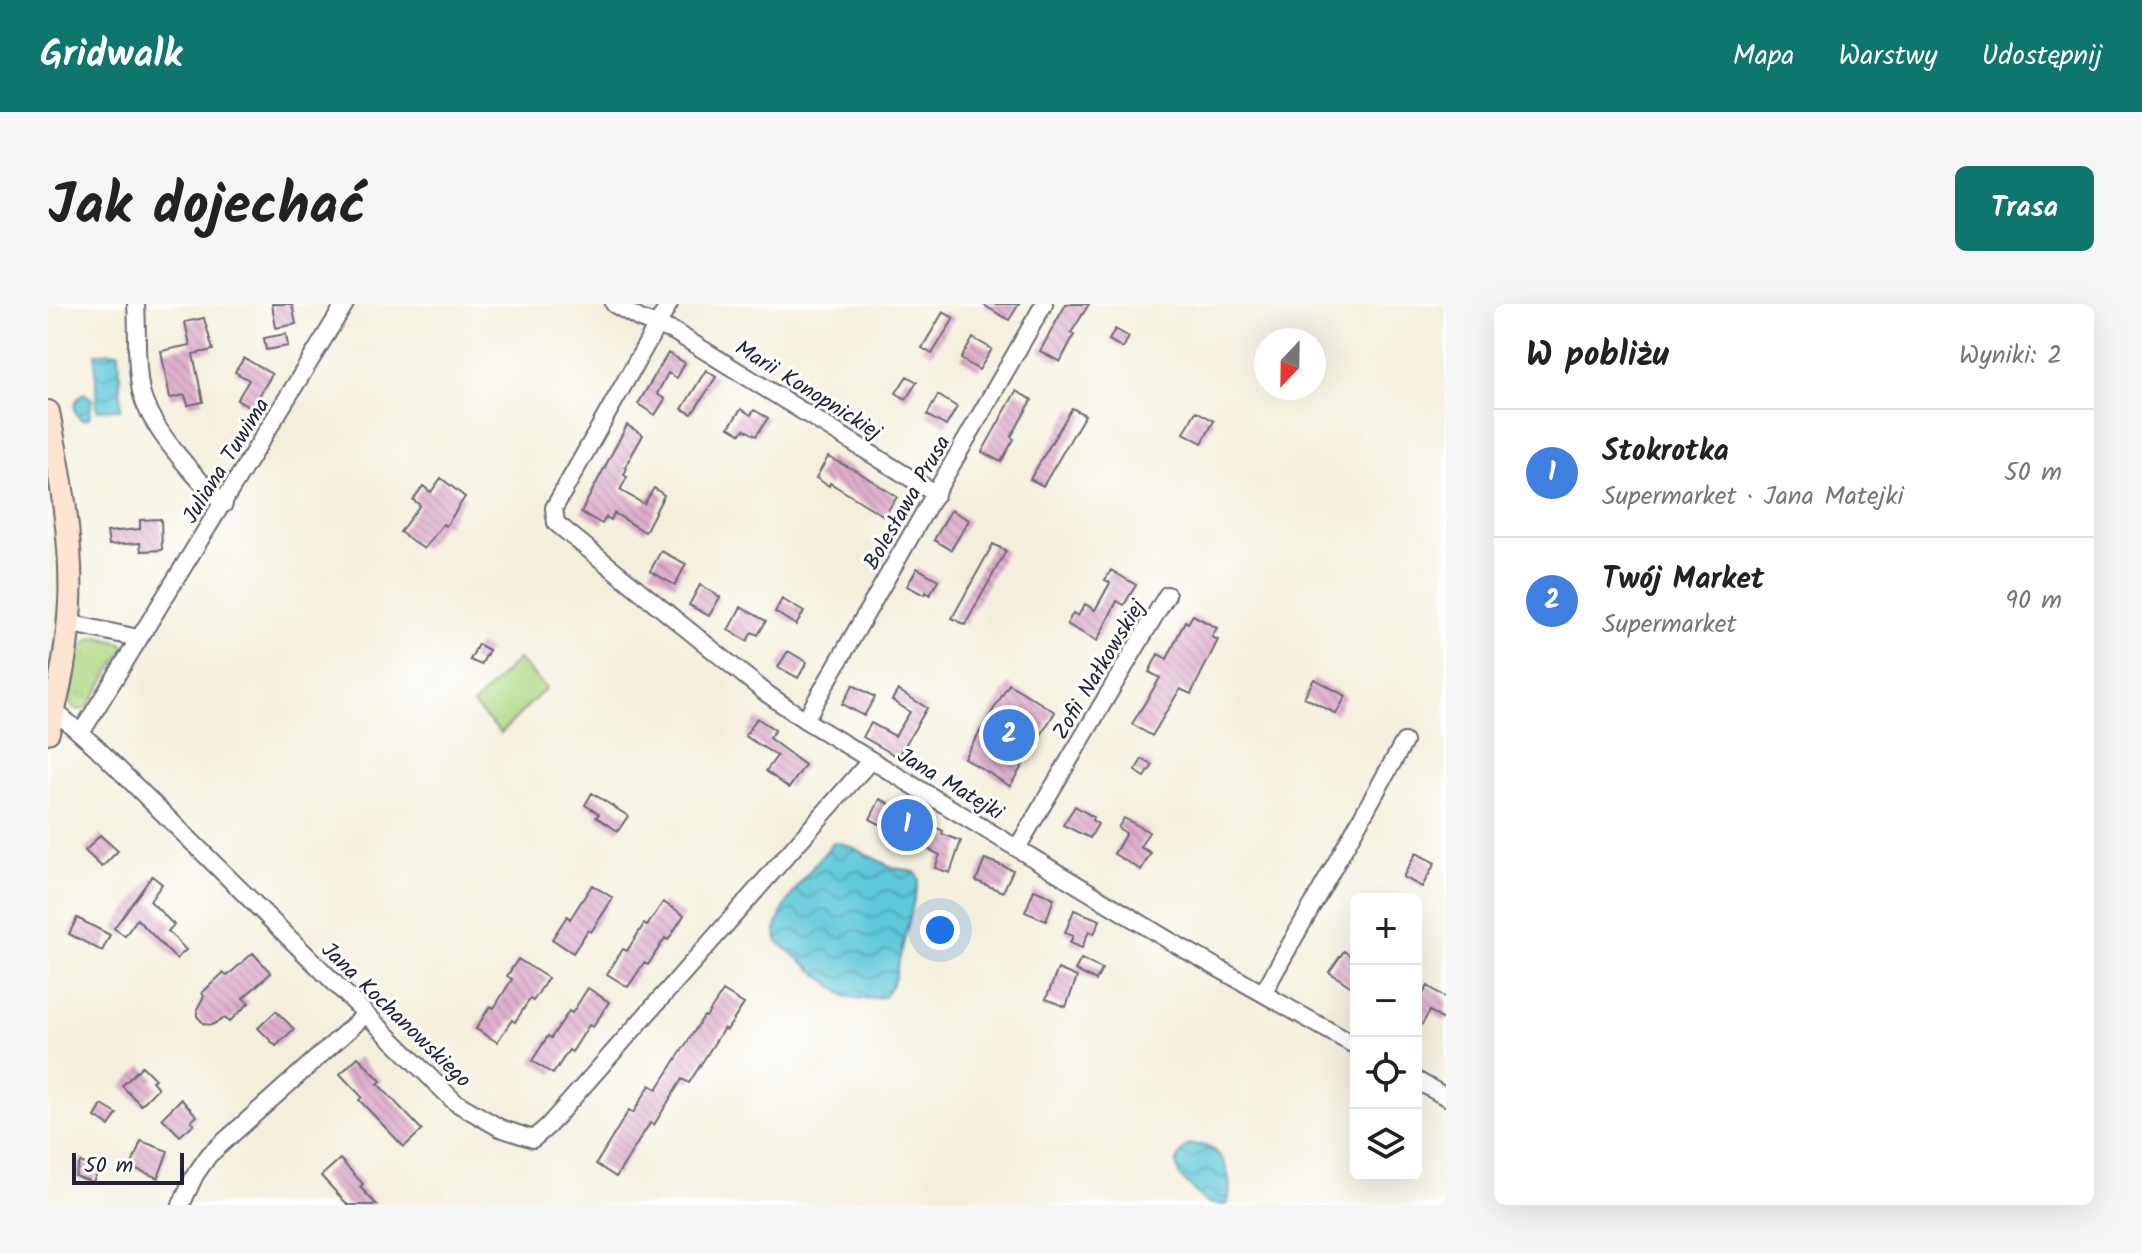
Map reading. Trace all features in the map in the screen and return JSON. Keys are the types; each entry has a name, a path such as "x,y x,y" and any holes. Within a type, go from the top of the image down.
{"main road":[{"path":"48,412 69,553 70,602 48,732"}],"street":[{"path":"136,304 140,381 146,405 197,479 224,504"},
{"name":"Juliana Tuwima","path":"81,733 345,304"},
{"name":"Marii Konopnickiej","path":"614,304 640,319 673,331 936,494"},
{"path":"657,325 669,304"},
{"name":"Bolesława Prusa","path":"805,720 1044,304"},
{"name":"Jana Matejki","path":"657,325 554,508 554,516 560,526 766,693 805,720 1350,1043"},
{"name":"Zofii Nałkowskiej","path":"1017,848 1167,595"},
{"path":"68,623 138,638"},
{"name":"Jana Kochanowskiego","path":"54,710 81,733 455,1102 500,1128 533,1139 558,1115 871,760"},
{"path":"1263,993 1404,742"},
{"path":"181,1205 195,1175 209,1155 365,1015"},
{"path":"1422,1083 1446,1097"}],"green space":[{"path":"98,637 122,643 125,648 87,708 78,710 70,701 75,663 83,646"},
{"path":"518,659 546,688 501,733 473,705"}],"water":[{"path":"119,352 121,409 97,410 95,353"},
{"path":"84,393 92,399 89,418 82,420 75,406"},
{"path":"834,842 893,867 916,873 919,880 894,981 884,997 861,999 845,996 778,942 776,932 786,905"},
{"path":"1190,1144 1212,1149 1224,1162 1230,1184 1227,1205 1206,1203 1179,1175 1176,1163"}],"building":[{"path":"272,304 292,304 296,324 276,328"},
{"path":"982,304 1019,304 1009,320"},
{"path":"1066,304 1089,304 1071,333 1074,335 1060,362 1040,351"},
{"path":"943,312 954,318 932,354 922,348"},
{"path":"204,318 213,350 193,354 203,402 188,405 185,395 170,398 161,351 190,345 185,322"},
{"path":"1115,329 1129,337 1123,348 1109,340"},
{"path":"286,334 288,346 266,350 264,338"},
{"path":"973,338 992,349 979,370 961,359"},
{"path":"668,353 685,363 677,378 668,373 657,394 665,399 655,415 638,404"},
{"path":"244,358 272,374 252,408 237,400 249,380 235,372"},
{"path":"706,370 716,377 692,414 682,409"},
{"path":"907,376 917,382 906,399 896,393"},
{"path":"1016,391 1032,400 1001,462 982,452"},
{"path":"938,395 957,407 946,426 927,415"},
{"path":"1072,408 1085,415 1043,486 1030,479"},
{"path":"741,409 751,415 754,410 768,418 756,436 744,429 741,434 729,427"},
{"path":"1196,411 1214,421 1202,443 1184,433"},
{"path":"627,425 643,435 625,467 624,475 627,477 620,490 644,504 654,488 664,495 645,532 614,513 611,520 606,517 602,524 581,512"},
{"path":"828,457 857,471 897,497 884,516 830,483 829,486 816,478"},
{"path":"441,478 465,497 446,526 443,524 424,549 400,532 420,505 413,500 423,486 431,492"},
{"path":"951,510 969,520 951,550 934,540"},
{"path":"161,519 162,550 141,551 140,543 109,545 107,532 140,529 140,520"},
{"path":"993,544 1006,551 965,625 952,618"},
{"path":"661,551 686,564 675,585 650,571"},
{"path":"917,568 938,580 930,595 907,586"},
{"path":"1111,570 1136,585 1124,605 1117,601 1097,641 1067,624 1073,613 1078,616 1085,604 1095,610 1110,583 1105,580"},
{"path":"700,585 720,597 709,616 689,605"},
{"path":"782,599 804,612 796,625 775,612"},
{"path":"741,607 766,621 758,635 752,632 747,641 728,630"},
{"path":"1193,615 1217,628 1212,637 1218,640 1191,694 1180,689 1152,736 1132,724 1160,678 1149,672 1158,654 1167,659 1185,621 1188,623"},
{"path":"478,644 489,650 481,665 470,660"},
{"path":"788,651 807,662 798,678 778,667"},
{"path":"1314,679 1346,696 1336,714 1304,697"},
{"path":"1009,684 1055,712 1010,786 964,758"},
{"path":"853,685 875,697 864,716 842,704"},
{"path":"898,690 927,708 898,757 863,737 871,723 895,736 910,712 892,700"},
{"path":"757,718 775,730 769,738 805,765 789,788 766,771 777,756 745,736"},
{"path":"1142,759 1153,765 1145,777 1135,771"},
{"path":"592,793 628,816 618,831 596,817 599,814 585,805"},
{"path":"880,799 943,831 942,834 961,841 950,873 935,868 940,855 870,819"},
{"path":"1075,806 1093,817 1092,820 1098,824 1090,838 1063,825"},
{"path":"1124,818 1149,832 1140,847 1151,853 1141,870 1114,854 1126,833 1118,828"},
{"path":"100,835 118,851 102,867 85,851"},
{"path":"1416,853 1435,863 1422,887 1403,877"},
{"path":"985,859 1013,870 1003,892 976,881"},
{"path":"152,876 162,884 150,901 174,925 168,931 186,950 176,959 137,919 125,936 114,928"},
{"path":"592,885 613,898 573,953 552,939 567,916 570,919"},
{"path":"1034,890 1054,898 1046,921 1025,912"},
{"path":"663,902 684,915 668,940 665,938 648,965 644,963 628,987 607,974 623,949 627,951"},
{"path":"1074,910 1100,920 1094,934 1089,931 1082,948 1070,943 1073,936 1065,933"},
{"path":"77,918 110,935 102,951 69,934"},
{"path":"1344,951 1350,956 1350,986 1329,972"},
{"path":"253,953 271,973 243,998 249,1003 229,1022 225,1018 212,1025 204,1024 197,1016 204,996 202,993 223,973 227,976"},
{"path":"518,959 548,978 533,1001 530,999 497,1042 476,1029 512,979 507,976"},
{"path":"1081,959 1102,969 1096,981 1075,970"},
{"path":"1058,969 1077,977 1066,1007 1046,999"},
{"path":"1428,986 1446,998 1446,1022 1430,1011 1422,1024 1422,996"},
{"path":"588,988 609,1002 593,1027 589,1025 553,1074 532,1061 548,1036 551,1038 569,1011 572,1013"},
{"path":"723,991 744,1004 727,1030 724,1028 689,1083 682,1079 654,1125 650,1123 616,1177 596,1164 629,1110 633,1113 650,1085 657,1089"},
{"path":"276,1011 294,1029 276,1046 258,1028"},
{"path":"358,1057 381,1081 378,1084 422,1130 404,1147 359,1100 362,1097 340,1074"},
{"path":"142,1066 155,1079 152,1081 158,1088 141,1105 122,1086"},
{"path":"181,1099 197,1116 191,1121 194,1124 180,1136 162,1118"},
{"path":"102,1105 117,1114 109,1126 95,1117"},
{"path":"141,1141 168,1151 158,1178 131,1167"},
{"path":"340,1159 377,1205 348,1205 321,1176"},
{"path":"80,1162 99,1169 93,1182 75,1176"}],"place":[{"name":"Twój Market","path":"1009,735"},
{"name":"Stokrotka","path":"907,825"}]}
